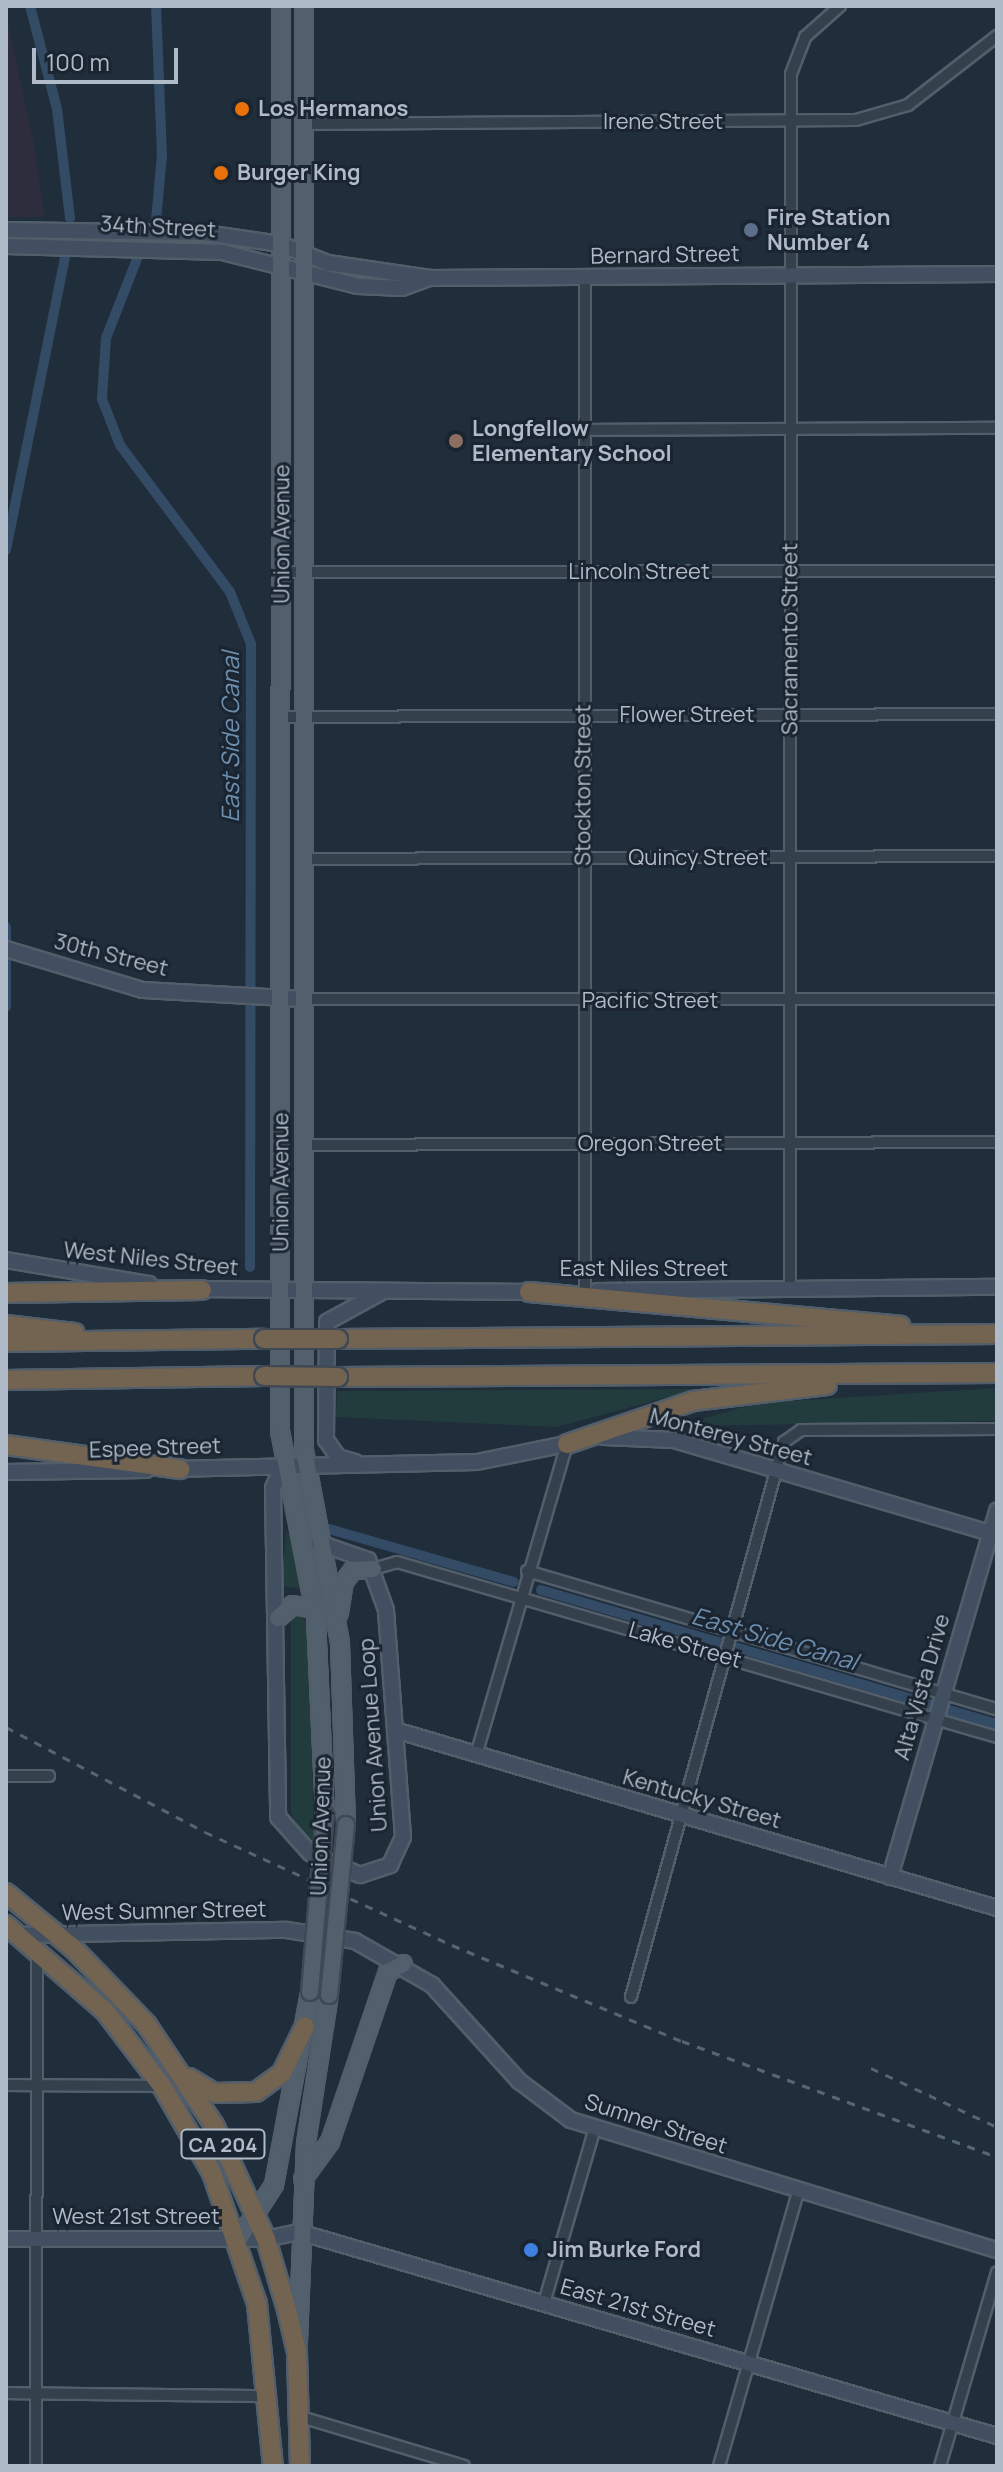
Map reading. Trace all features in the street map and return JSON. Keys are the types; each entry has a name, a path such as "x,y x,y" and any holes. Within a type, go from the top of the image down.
{"highway":[{"path":"6,1293 202,1290"},
{"path":"529,1292 962,1336"},
{"path":"6,1325 105,1340"},
{"path":"6,1342 997,1334"},
{"path":"9,1380 997,1373"},
{"path":"567,1444 693,1401 927,1374"},
{"path":"6,1445 180,1469"},
{"name":"CA 204","path":"6,1893 59,1935 183,2073 256,2215 266,2239 297,2352 300,2466"},
{"name":"CA 204","path":"12,1930 37,1947 105,2011 162,2086 239,2239 270,2396 273,2466"},
{"path":"183,2073 214,2093 256,2092 282,2073 305,2026"}],"main road":[{"name":"Union Avenue","path":"281,6 280,999 292,1291 305,1468 336,1627 346,1825 329,1995 303,2179 297,2352"},
{"name":"Union Avenue","path":"239,2239 274,2185 310,1992 325,1815 326,1718 314,1609 282,1467 303,1145 304,6"},
{"path":"336,1627 344,1582 353,1570 373,1569"},
{"path":"278,1618 293,1605 314,1609"},
{"path":"303,2179 330,2142 388,1972 403,1964"}],"street":[{"name":"Sacramento Street","path":"790,1290 791,121 798,48 840,6"},
{"name":"Irene Street","path":"304,124 791,121 891,112 997,36"},
{"name":"34th Street","path":"6,230 205,233 280,244"},
{"name":"Bernard Street","path":"280,244 304,254 430,278"},
{"name":"34th Street","path":"6,246 222,252 280,263 305,274"},
{"name":"Bernard Street","path":"305,274 372,287 430,278 997,274"},
{"name":"Stockton Street","path":"585,278 581,430 585,1291"},
{"path":"581,430 997,428"},
{"name":"Lincoln Street","path":"281,572 997,571"},
{"name":"Flower Street","path":"281,717 997,714"},
{"name":"Quincy Street","path":"304,859 997,856"},
{"name":"30th Street","path":"6,949 143,990 237,999 303,999"},
{"name":"Pacific Street","path":"303,999 997,999"},
{"name":"Oregon Street","path":"303,1145 997,1142"},
{"name":"West Niles Street","path":"6,1260 67,1275 202,1290 292,1291"},
{"name":"East Niles Street","path":"292,1291 997,1287"},
{"path":"384,1291 327,1322 326,1440 338,1457 388,1466"},
{"path":"631,1997 788,1436 811,1430 997,1429"},
{"name":"Monterey Street","path":"305,1468 477,1462 567,1444 643,1435 776,1470 994,1534"},
{"path":"476,1755 527,1571 567,1444"},
{"name":"Union Avenue","path":"278,1618 273,1488 282,1467"},
{"name":"Espee Street","path":"6,1472 305,1468"},
{"name":"Alta Vista Drive","path":"890,1877 994,1534 997,1510"},
{"path":"319,1543 368,1560 373,1569"},
{"name":"Lake Street","path":"373,1569 397,1562 725,1655 997,1737"},
{"name":"Union Avenue Loop","path":"278,1618 278,1817 310,1853 360,1875 378,1872 400,1853 386,1610 373,1569"},
{"name":"Lake Street","path":"527,1571 997,1709"},
{"name":"Kentucky Street","path":"395,1730 997,1908"},
{"path":"6,1776 49,1776"},
{"name":"West Sumner Street","path":"12,1930 59,1935 310,1932"},
{"name":"Sumner Street","path":"310,1932 403,1964 536,2097 594,2131 997,2250"},
{"path":"36,2466 37,1947"},
{"path":"6,2085 162,2086"},
{"path":"544,2303 594,2131"},
{"path":"719,2466 798,2192"},
{"name":"East 21st Street","path":"266,2239 299,2232 997,2436"},
{"name":"West 21st Street","path":"6,2239 266,2239"},
{"path":"940,2466 997,2272"},
{"path":"6,2393 270,2396"},
{"path":"301,2417 464,2466"}],"shaded area":[{"path":"6,15 33,140 45,217 6,217"}],"green space":[{"path":"997,1388 997,1421 678,1426 757,1403"},
{"path":"698,1389 557,1427 336,1417 337,1391"},
{"path":"286,1531 290,1535 303,1589 282,1586"},
{"path":"297,1613 309,1623 314,1845 296,1831 291,1811 291,1617"}],"waterway":[{"path":"30,6 57,109 70,218"},
{"name":"East Side Canal","path":"156,6 162,155 156,220"},
{"path":"6,550 65,258"},
{"name":"East Side Canal","path":"137,259 106,338 102,399 120,445 230,592 251,644 250,1267"},
{"path":"6,927 6,1007"},
{"name":"East Side Canal","path":"329,1529 514,1582"},
{"name":"East Side Canal","path":"541,1590 997,1724"}],"railway":[{"path":"6,1727 205,1832 452,1945 682,2041 997,2157"},
{"path":"871,2068 997,2127"}],"place":[{"name":"Los Hermanos","path":"242,109"},
{"name":"Burger King","path":"221,173"},
{"name":"Fire Station Number 4","path":"751,230"},
{"name":"Longfellow Elementary School","path":"456,441"},
{"name":"Jim Burke Ford","path":"531,2250"}]}
